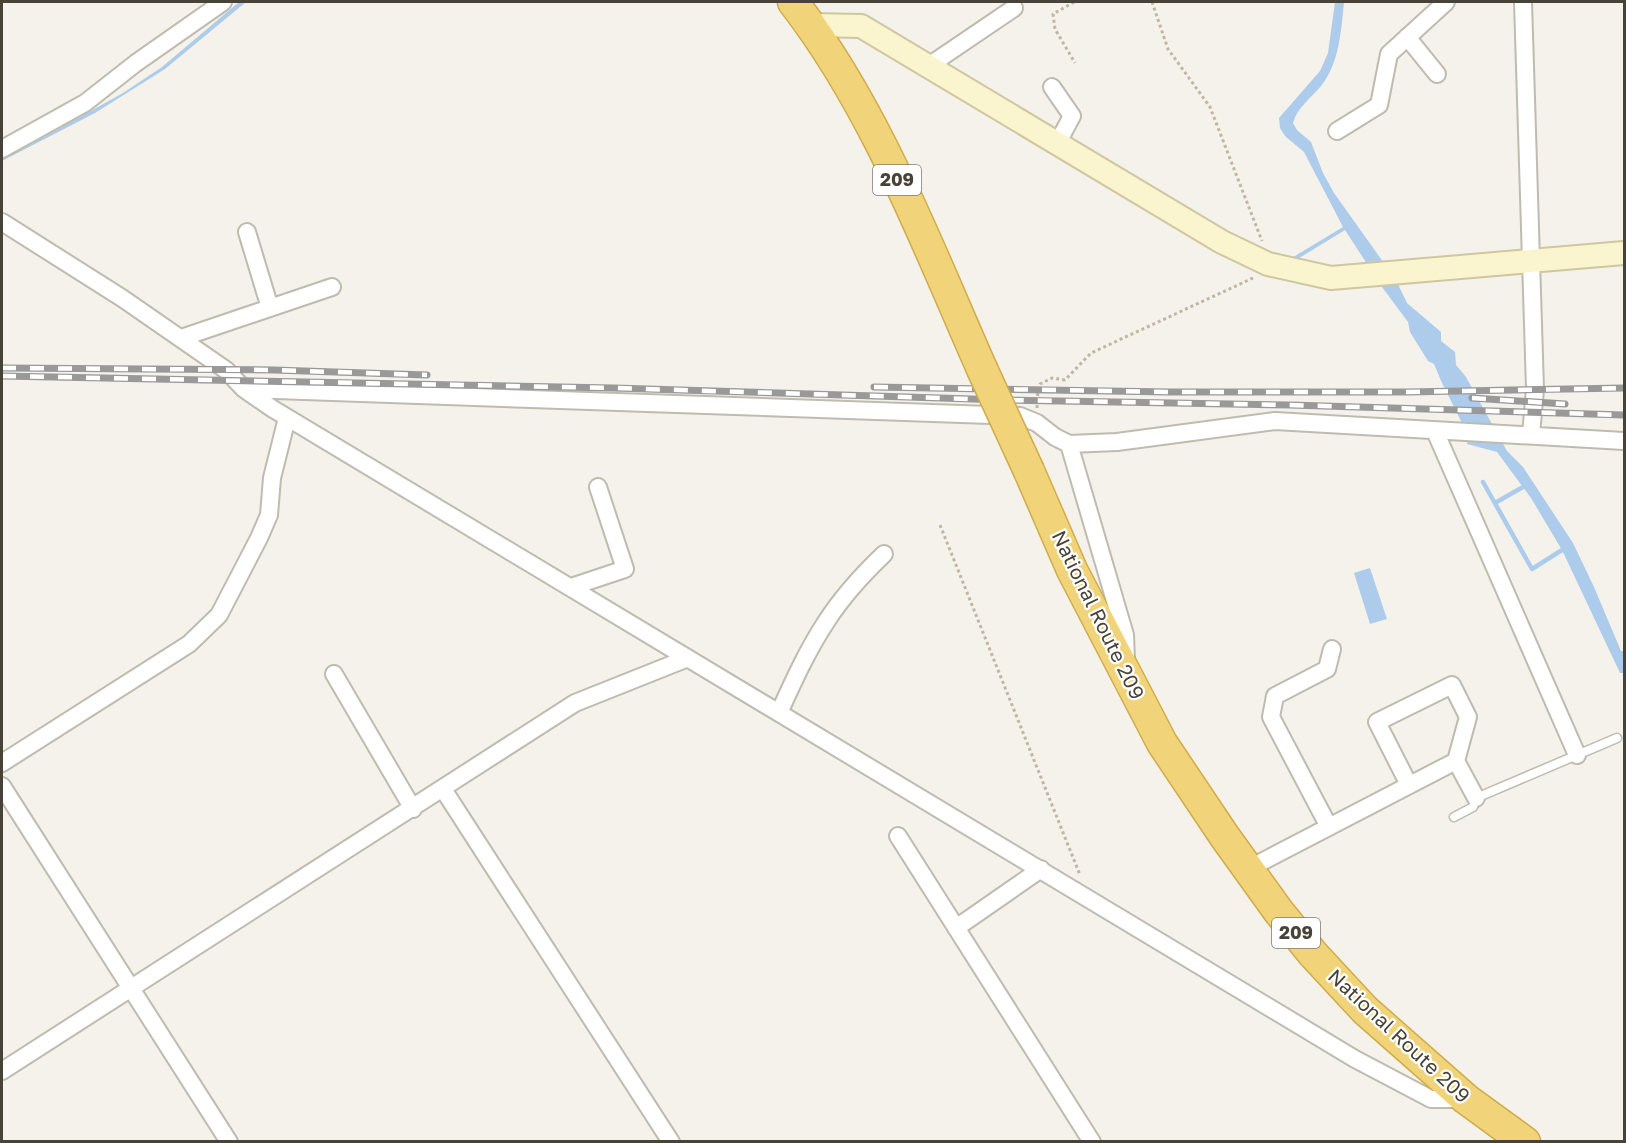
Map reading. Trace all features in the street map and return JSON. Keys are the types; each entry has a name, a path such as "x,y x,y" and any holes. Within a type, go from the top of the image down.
{"highway":[{"name":"National Route 209","path":"802,13 848,85 882,147 1072,570 1162,743 1279,912 1328,970 1365,1010 1466,1099 1525,1142"}],"street":[{"path":"2,149 85,104 136,63 223,2"},
{"path":"1337,131 1379,105 1389,54 1446,2"},
{"path":"1523,2 1535,389 1531,435"},
{"path":"927,67 1014,8"},
{"path":"802,13 861,26 1222,242 1268,264 1331,278 1624,253"},
{"path":"1407,37 1437,74"},
{"path":"1052,87 1072,116 1057,144"},
{"path":"2,222 181,338 226,370 244,389 287,418 1355,1059 1431,1098 1466,1099"},
{"path":"247,232 270,308"},
{"path":"181,338 332,286"},
{"path":"244,389 1020,416 1037,423 1055,437 1070,444 1117,442 1275,421 1624,441"},
{"path":"2,764 189,644 219,615 269,515 272,478 287,418"},
{"path":"1435,431 1577,755"},
{"path":"1070,444 1125,635 1126,674"},
{"path":"571,587 625,569 598,487"},
{"path":"779,713 801,664 827,619 864,574 884,554"},
{"path":"1329,827 1271,717 1275,696 1327,669 1332,649"},
{"path":"2,1071 575,703 688,658"},
{"path":"334,674 413,808"},
{"path":"1409,785 1377,722 1452,685 1468,717 1456,761 1476,798"},
{"path":"1248,869 1456,761"},
{"path":"2,786 229,1142"},
{"path":"443,789 670,1142"},
{"path":"898,836 1092,1142"},
{"path":"956,928 1041,869"}],"lane":[{"path":"1454,817 1473,807 1476,798 1617,738"}],"path":[{"path":"1074,2 1053,14 1055,29 1075,63"},
{"path":"1037,423 1040,384 1052,378 1065,380 1091,353 1259,275 1268,264 1266,250 1210,107 1168,49 1152,2"},
{"path":"940,525 1089,898"}],"water":[{"path":"239,2 246,2 165,69 95,113 2,161 2,158 123,93 162,67"},
{"path":"1335,2 1344,2 1336,56 1327,77 1301,108 1293,123 1297,130 1311,142 1323,173 1334,193 1396,280 1407,303 1441,332 1441,341 1455,352 1456,365 1466,377 1507,451 1523,467 1573,543 1621,651 1624,651 1624,673 1620,673 1562,550 1531,498 1497,452 1467,444 1469,437 1434,364 1428,361 1410,332 1408,322 1345,230 1296,260 1290,259 1343,227 1304,152 1285,136 1280,128 1279,118 1320,71 1328,53"},
{"path":"1370,568 1387,619 1370,624 1354,573"}],"waterway":[{"path":"1483,482 1532,569 1562,550"},
{"path":"1495,503 1523,487"}],"railway":[{"path":"2,368 274,370 427,375"},
{"path":"2,376 614,388 1624,415"},
{"path":"874,387 1169,392 1408,392 1624,388"},
{"path":"1472,398 1565,404"}]}
